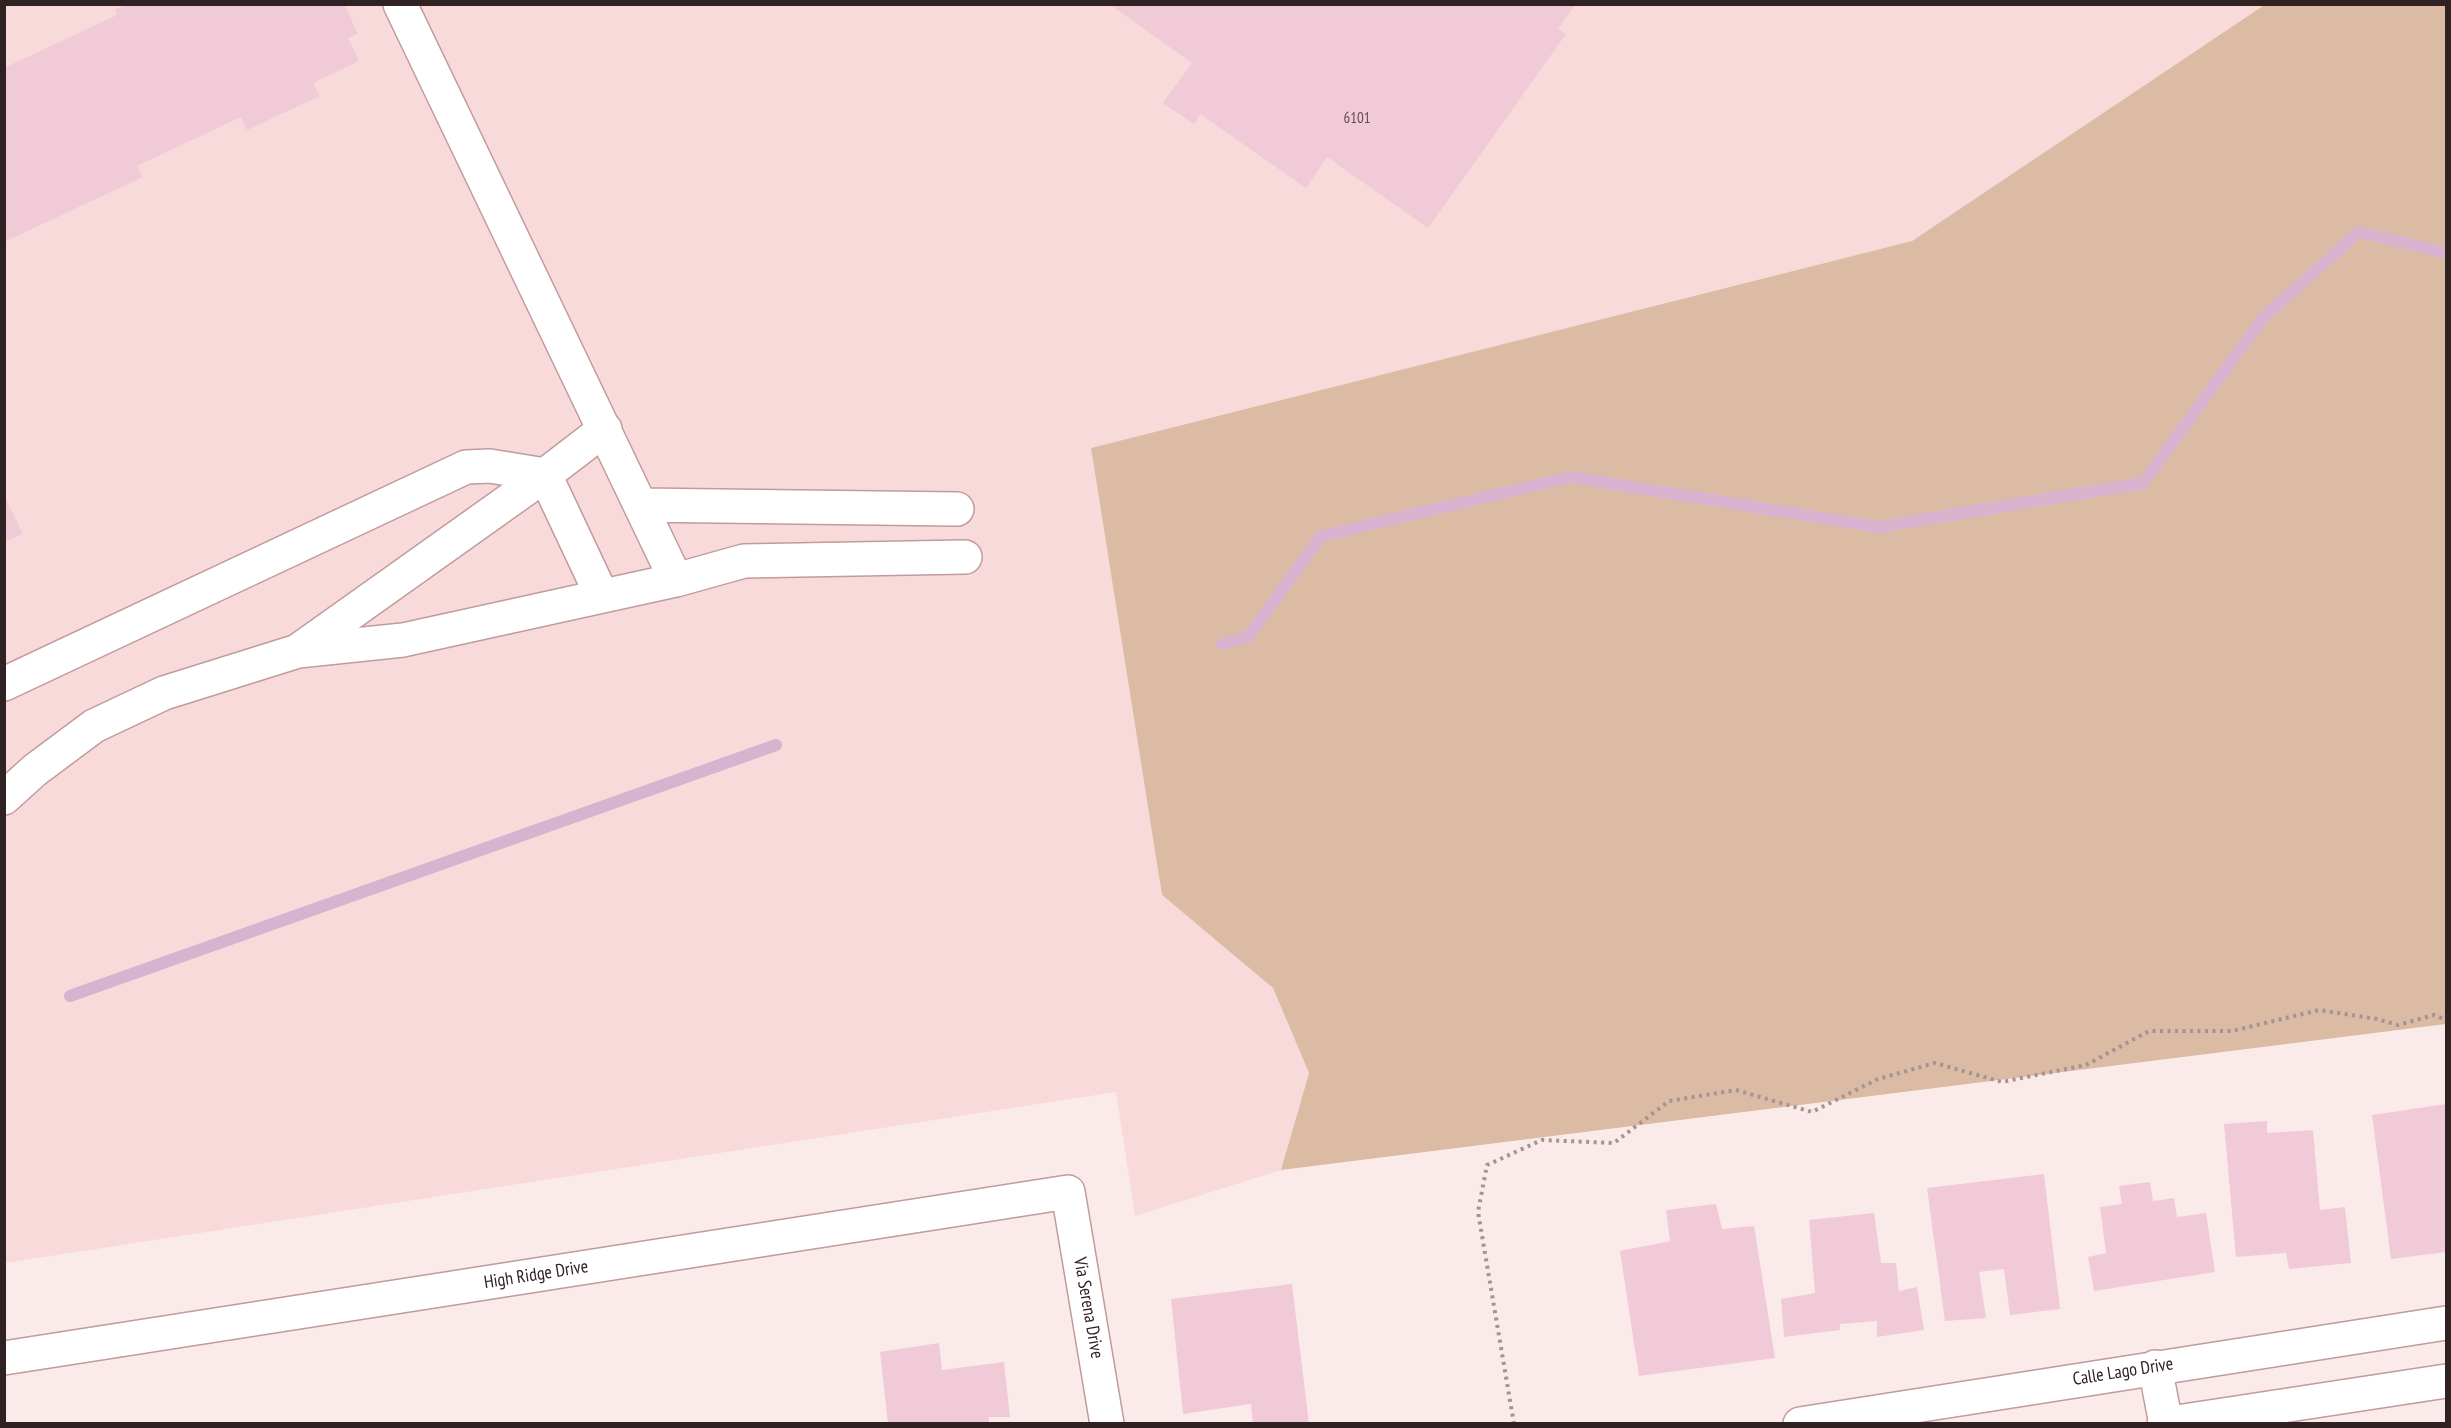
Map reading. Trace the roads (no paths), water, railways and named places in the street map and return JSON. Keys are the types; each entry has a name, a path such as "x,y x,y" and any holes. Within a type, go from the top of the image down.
{"street":[{"path":"400,4 676,580"},
{"path":"298,651 545,475 605,429"},
{"path":"4,684 466,467 490,466 545,475"},
{"path":"545,475 601,594"},
{"path":"640,505 957,509"},
{"path":"4,798 35,770 94,726 164,693 298,651 403,640 601,594 676,580 744,561 965,556"},
{"name":"High Ridge Drive","path":"4,1358 1068,1192"},
{"name":"Via Serena Drive","path":"1068,1192 1107,1424"},
{"name":"Calle Lago Drive","path":"1800,1424 2446,1323"},
{"path":"2155,1367 2166,1423 2446,1381"}],"waterway":[{"path":"1222,644 1248,637 1321,536 1571,477 1878,527 2143,483 2263,318 2359,232 2446,253"},
{"path":"70,996 776,745"}]}
